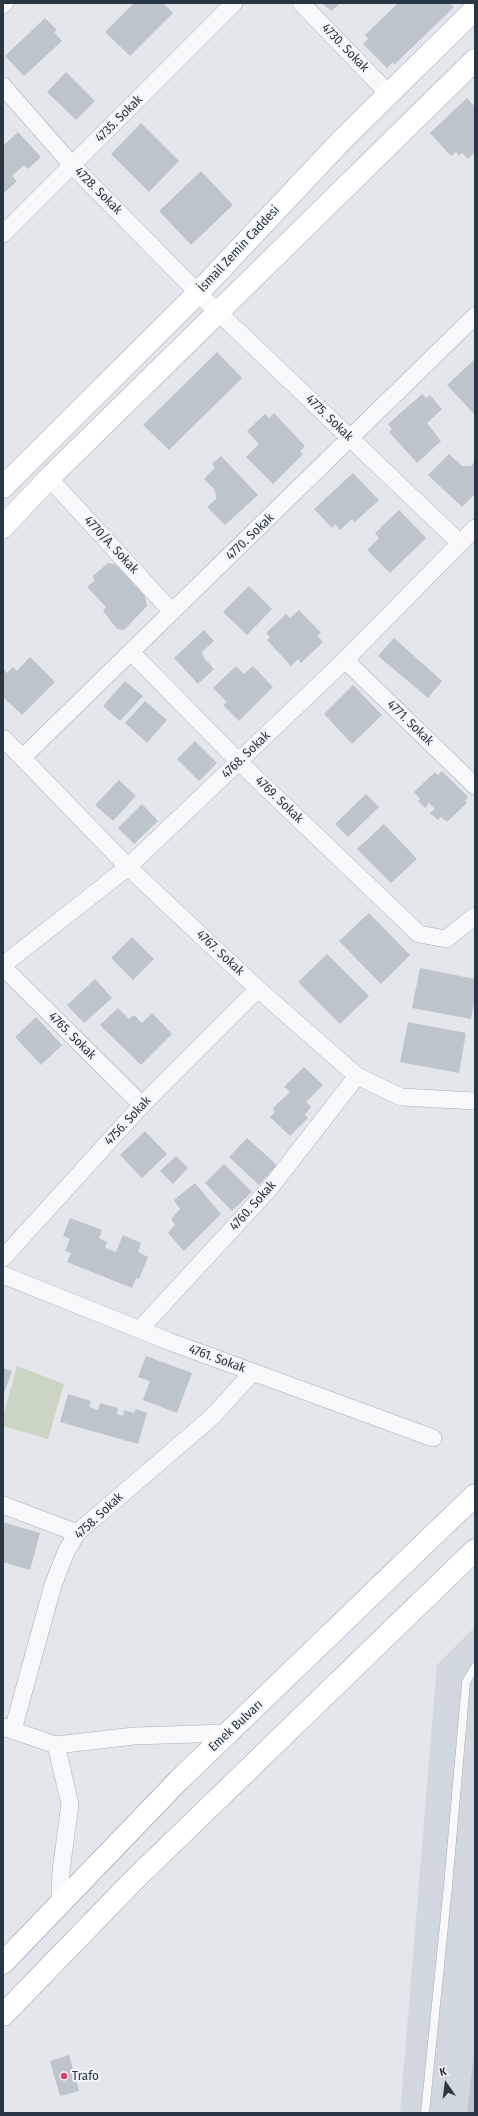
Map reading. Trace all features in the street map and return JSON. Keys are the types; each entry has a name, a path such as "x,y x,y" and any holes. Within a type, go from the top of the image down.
{"main road":[{"name":"İsmail Zemin Caddesi","path":"3,487 198,293 342,140 475,9"},
{"path":"3,527 49,478 220,312 475,60"},
{"name":"Emek Bulvarı","path":"3,1963 178,1781 475,1495"},
{"path":"3,2015 135,1879 475,1550"}],"street":[{"name":"4735. Sokak","path":"3,234 234,3"},
{"name":"4730. Sokak","path":"302,3 389,94"},
{"name":"4728. Sokak","path":"3,86 72,165 198,293"},
{"name":"4775. Sokak","path":"198,293 220,312 460,543"},
{"name":"4770. Sokak","path":"23,757 475,316"},
{"name":"4770/A. Sokak","path":"49,478 172,612"},
{"name":"4768. Sokak","path":"3,966 128,867 345,660 475,528"},
{"name":"4769. Sokak","path":"131,652 239,762 419,934 434,938 446,939 475,916"},
{"name":"4771. Sokak","path":"345,660 475,786"},
{"name":"4767. Sokak","path":"3,738 128,867 258,989 357,1076 401,1097 475,1101"},
{"name":"4765. Sokak","path":"3,966 142,1105"},
{"name":"4756. Sokak","path":"3,1258 142,1105 258,989"},
{"name":"4760. Sokak","path":"140,1329 270,1188 357,1076"},
{"name":"4761. Sokak","path":"3,1275 253,1372 433,1438"},
{"name":"4758. Sokak","path":"8,1729 54,1584 66,1552 77,1533 212,1417 253,1372"},
{"path":"3,1505 77,1533"},
{"path":"8,1729 56,1745 134,1736 228,1733"},
{"path":"56,1745 70,1804 61,1871 60,1903"}],"lane":[{"path":"425,2113 448,1886 466,1682 475,1667"}],"shaded area":[{"path":"475,1627 475,2113 400,2113 437,1665"}],"green space":[{"path":"17,1366 64,1384 48,1439 3,1426 3,1417"}],"building":[{"path":"134,3 163,3 173,13 130,56 105,32"},
{"path":"321,3 340,3 332,11"},
{"path":"398,3 449,3 454,7 394,65 393,62 387,68 363,44 368,39 365,35"},
{"path":"45,18 57,30 54,32 62,41 24,76 5,56"},
{"path":"66,72 95,101 76,120 47,92"},
{"path":"467,98 475,107 475,152 468,159 462,153 459,156 456,152 451,156 430,133"},
{"path":"141,123 179,161 149,192 111,154"},
{"path":"18,132 41,157 28,169 24,165 12,176 17,181 4,193 3,146"},
{"path":"201,171 233,205 191,245 159,211"},
{"path":"217,352 242,378 169,450 143,425"},
{"path":"475,359 475,415 447,385"},
{"path":"422,394 426,398 430,395 442,409 427,423 441,441 417,463 389,432 392,429 388,424"},
{"path":"274,413 305,446 300,451 303,454 273,484 246,457 259,444 247,431 265,414 269,418"},
{"path":"449,454 462,466 471,466 475,461 475,494 462,507 428,475"},
{"path":"221,456 258,495 225,525 207,507 216,499 216,495 214,489 204,479 215,468 212,464"},
{"path":"353,473 379,500 355,522 352,519 340,530 335,524 332,528 314,509"},
{"path":"399,510 426,538 390,573 367,550 379,538 375,533"},
{"path":"108,563 115,564 145,596 147,606 124,630 117,629 103,611 106,607 87,587 94,581 93,576"},
{"path":"249,586 272,609 247,635 223,612"},
{"path":"299,610 321,633 317,636 323,642 301,663 298,659 291,666 267,640 270,637 266,633 286,614 290,618"},
{"path":"204,630 214,641 202,652 204,658 214,669 198,684 174,658"},
{"path":"394,638 442,681 428,698 378,656"},
{"path":"30,657 55,682 22,715 3,697 3,669 7,673 13,667 17,671"},
{"path":"236,666 244,674 253,666 273,687 239,721 223,705 227,702 213,688"},
{"path":"125,681 143,696 120,721 103,706"},
{"path":"353,685 382,715 352,744 324,714"},
{"path":"145,701 167,720 147,743 125,723"},
{"path":"195,741 217,763 199,781 177,759"},
{"path":"442,771 468,797 465,801 467,803 447,822 441,817 438,820 430,813 435,809 429,803 425,808 418,801 420,799 414,792 435,772 438,775"},
{"path":"119,780 136,796 113,821 95,805"},
{"path":"366,794 379,807 348,837 335,824"},
{"path":"142,804 158,821 134,844 118,828"},
{"path":"384,824 417,859 391,883 357,849"},
{"path":"369,913 410,955 381,984 339,941"},
{"path":"132,937 154,959 133,980 111,958"},
{"path":"327,954 369,996 340,1024 298,982"},
{"path":"420,968 475,979 475,997 471,1019 412,1008"},
{"path":"95,979 112,998 84,1023 67,1005"},
{"path":"118,1008 129,1019 134,1015 142,1023 152,1013 172,1034 141,1065 100,1025"},
{"path":"36,1017 62,1045 41,1065 15,1037"},
{"path":"408,1022 466,1033 459,1073 400,1062"},
{"path":"304,1067 323,1085 306,1102 311,1107 305,1115 308,1118 290,1136 270,1117 275,1112 273,1108 290,1092 284,1087"},
{"path":"145,1131 167,1154 142,1178 120,1155"},
{"path":"247,1138 277,1165 259,1185 229,1157"},
{"path":"176,1156 188,1168 173,1184 160,1171"},
{"path":"224,1164 252,1192 232,1211 205,1183"},
{"path":"195,1183 221,1214 184,1251 168,1233 175,1225 171,1219 180,1209 174,1200"},
{"path":"70,1218 102,1230 99,1238 107,1242 105,1248 116,1252 123,1235 141,1243 138,1252 148,1257 139,1279 136,1278 132,1288 67,1262 71,1253 65,1251 70,1239 63,1236"},
{"path":"146,1356 192,1373 177,1413 143,1400 150,1381 138,1377"},
{"path":"3,1368 12,1371 3,1396"},
{"path":"68,1394 91,1401 89,1407 98,1410 100,1403 118,1408 117,1414 123,1416 124,1410 134,1413 136,1409 147,1413 138,1444 60,1422"},
{"path":"3,1522 40,1533 30,1570 3,1562"},
{"name":"Trafo","path":"69,2055 79,2091 60,2096 50,2061"},
{"path":"474,2055 475,2113 467,2113"}],"place":[{"name":"Trafo","path":"64,2076"}]}
